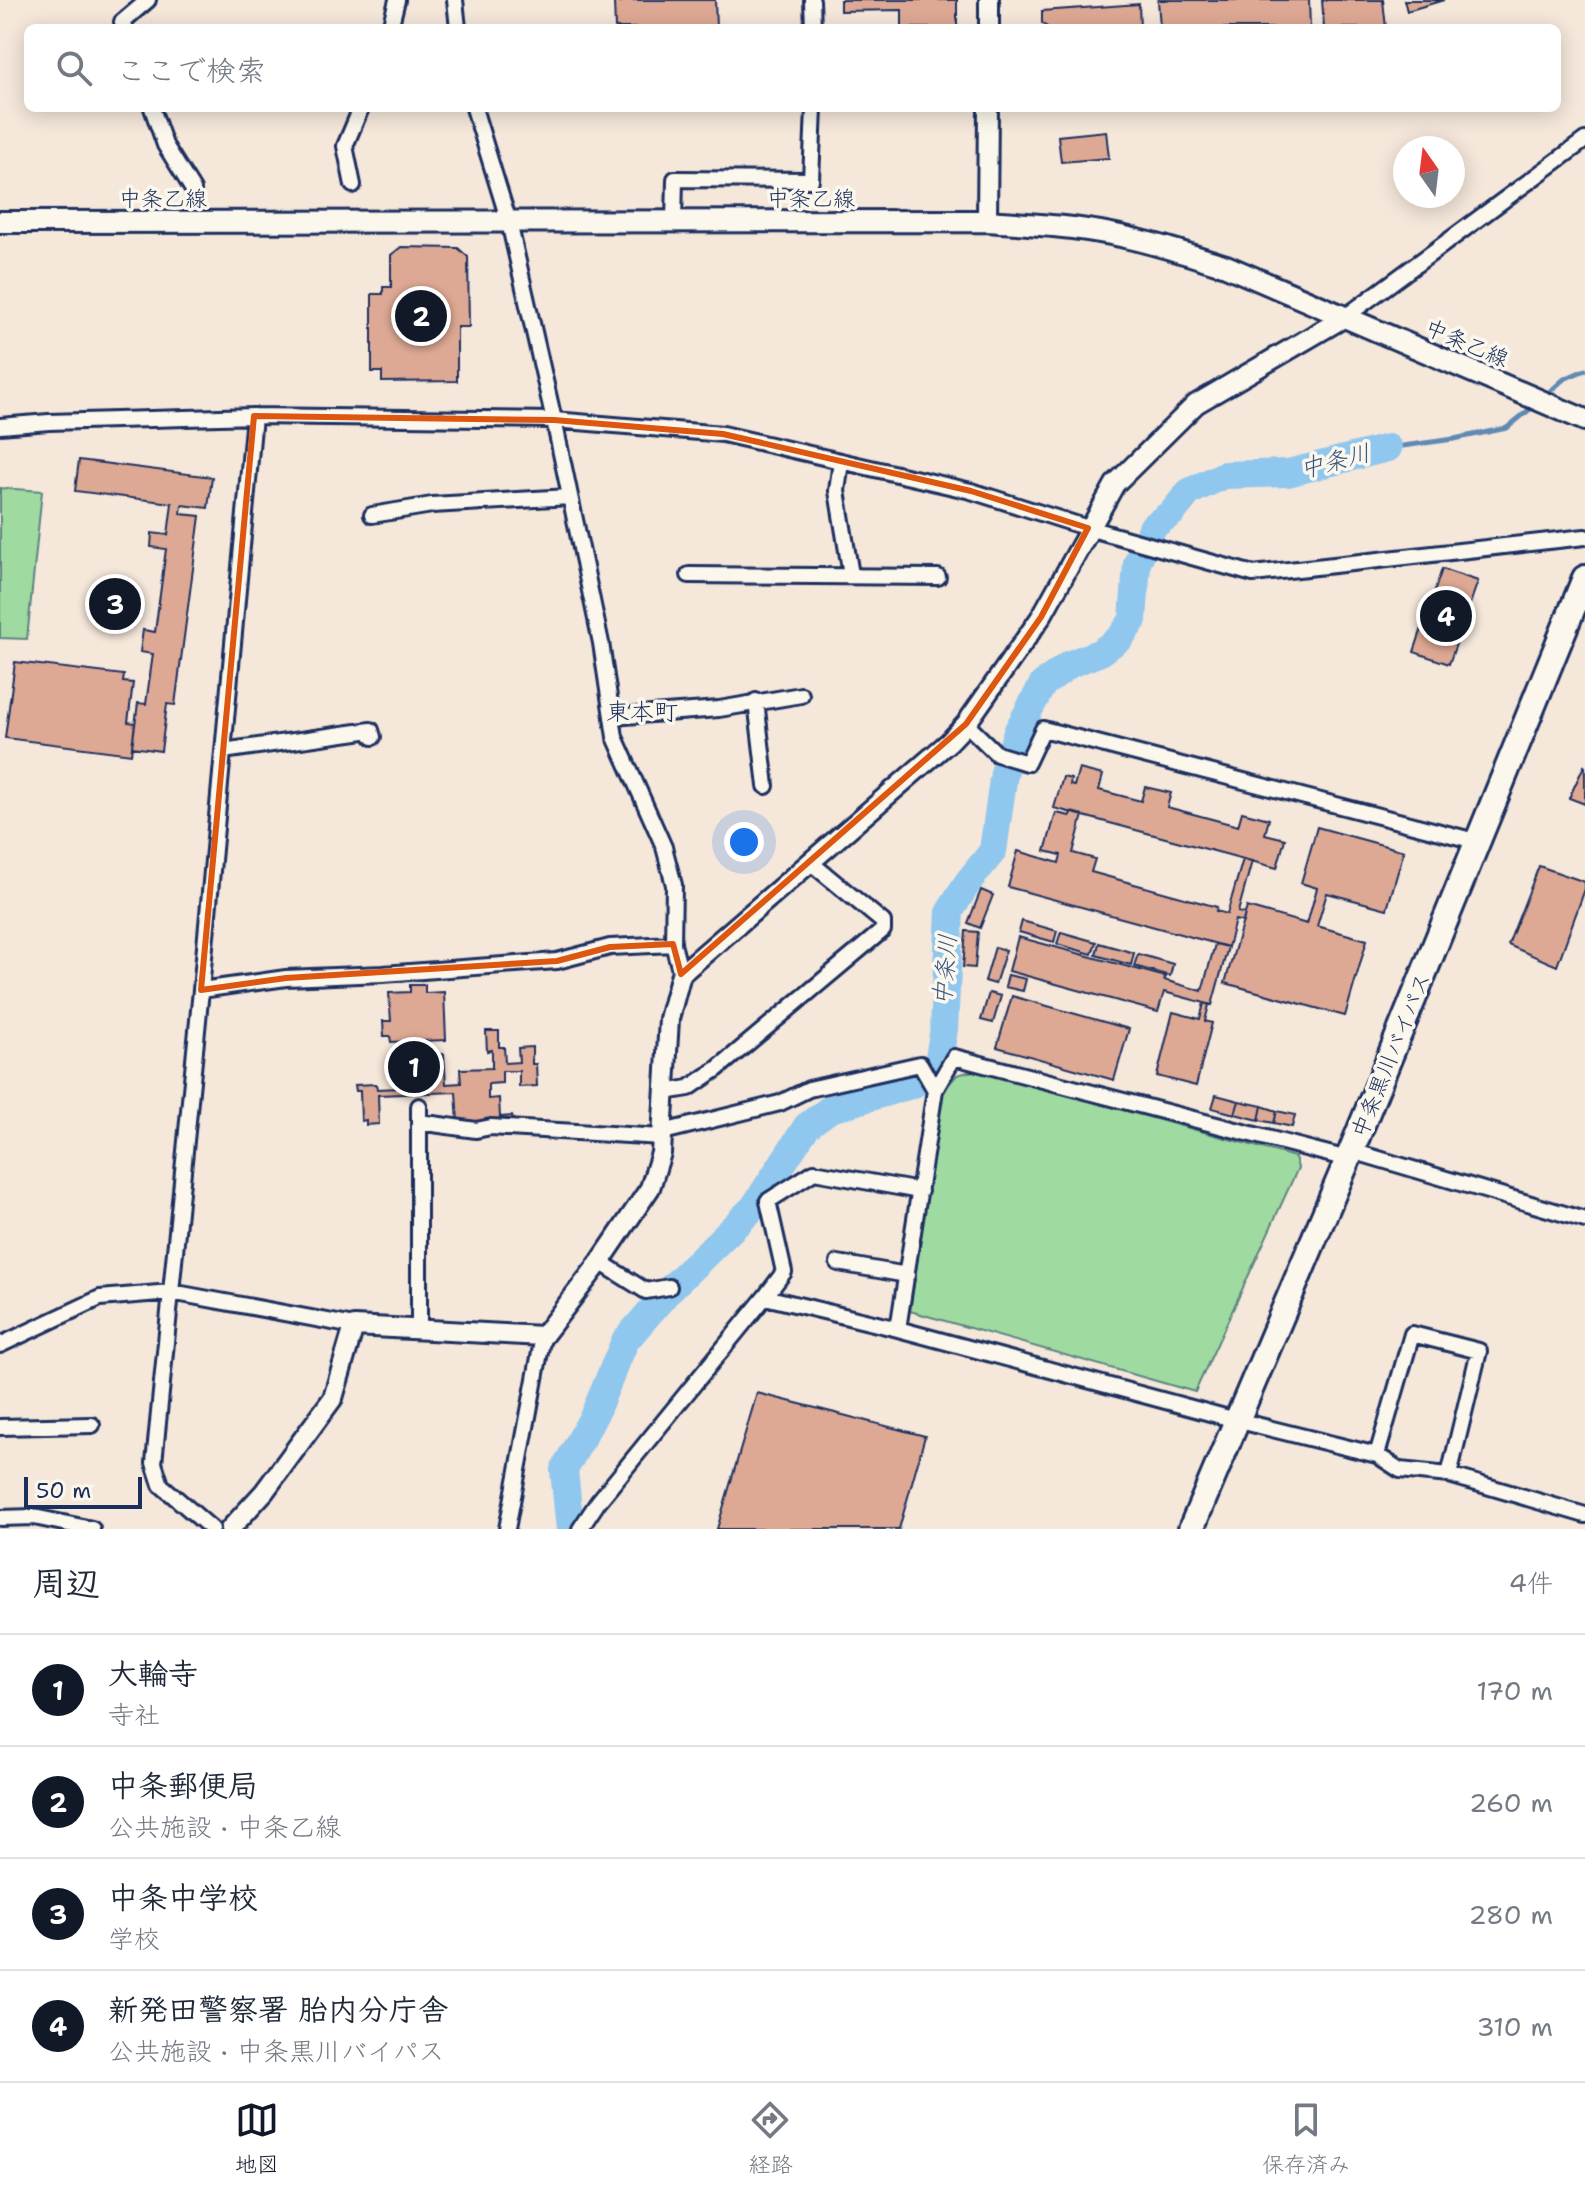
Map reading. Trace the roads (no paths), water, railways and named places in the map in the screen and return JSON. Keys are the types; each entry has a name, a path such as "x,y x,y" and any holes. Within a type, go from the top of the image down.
{"highway":[{"name":"中条黒川バイパス","path":"1191,1529 1350,1155 1585,578"}],"main road":[{"name":"中条乙線","path":"0,222 987,221 1065,227 1110,233 1226,266 1585,420"}],"street":[{"path":"123,24 148,0"},
{"path":"391,24 397,0"},
{"path":"455,0 458,24"},
{"path":"812,0 813,24"},
{"path":"989,0 989,24"},
{"path":"153,112 165,145 193,190"},
{"path":"353,185 345,146 359,112"},
{"path":"475,112 509,222 554,420 601,643 615,737 664,847 674,885 673,944 681,974 669,1019 661,1153 650,1188 600,1262 543,1336 507,1529"},
{"path":"674,222 675,179 811,180 814,112"},
{"path":"987,221 988,112"},
{"path":"681,974 966,724 1041,617 1115,484 1196,404 1345,317 1585,140"},
{"path":"212,1529 161,1485 154,1463 254,416"},
{"path":"0,426 254,416 554,420 723,434 971,491 1088,528 1253,574 1585,537"},
{"path":"841,461 837,491 851,575"},
{"path":"372,515 432,505 570,497"},
{"path":"689,575 938,577"},
{"path":"612,717 719,709 801,695"},
{"path":"756,701 766,786"},
{"path":"966,724 997,754 1027,763 1043,729 1479,842"},
{"path":"223,751 371,730 373,737"},
{"path":"665,1092 689,1088 717,1069 883,930 883,922 810,862"},
{"path":"201,990 286,978 557,961 610,947 673,944"},
{"path":"898,1329 935,1090 954,1057 1350,1155 1585,1220"},
{"path":"419,1122 476,1130 491,1127 662,1134 780,1103 809,1089 920,1064 935,1090"},
{"path":"419,1106 419,1330"},
{"path":"580,1529 598,1502 784,1272 768,1201 814,1172 920,1191"},
{"path":"600,1262 646,1291 669,1287"},
{"path":"838,1263 907,1275"},
{"path":"0,1345 100,1298 171,1292 354,1326 543,1336"},
{"path":"765,1297 1377,1455 1400,1470 1449,1475 1585,1515"},
{"path":"230,1529 264,1492 333,1398 354,1326"},
{"path":"1377,1455 1412,1334 1479,1351 1449,1475"},
{"path":"0,1427 92,1425"},
{"path":"0,1518 34,1517 92,1529"},
{"path":"1583,1529 1585,1522"}],"waterway":[{"path":"1546,395 1564,379 1585,370"},
{"path":"1388,448 1507,428 1535,405"},
{"name":"中条川","path":"570,1529 564,1470 594,1415 625,1341 669,1290 754,1207 807,1126 830,1109 914,1084 938,1063 944,1029 950,911 993,851 1004,773 1017,732 1043,684 1070,664 1101,652 1120,638 1133,620 1137,563 1153,526 1172,513 1189,492 1224,475 1288,473 1388,448"}],"place":[{"name":"中条郵便局","path":"421,316"},
{"name":"中条中学校","path":"115,604"},
{"name":"新発田警察署 胎内分庁舎","path":"1446,616"},
{"name":"大輪寺","path":"414,1067"}],"district":[{"name":"東本町","path":"642,712"}]}
